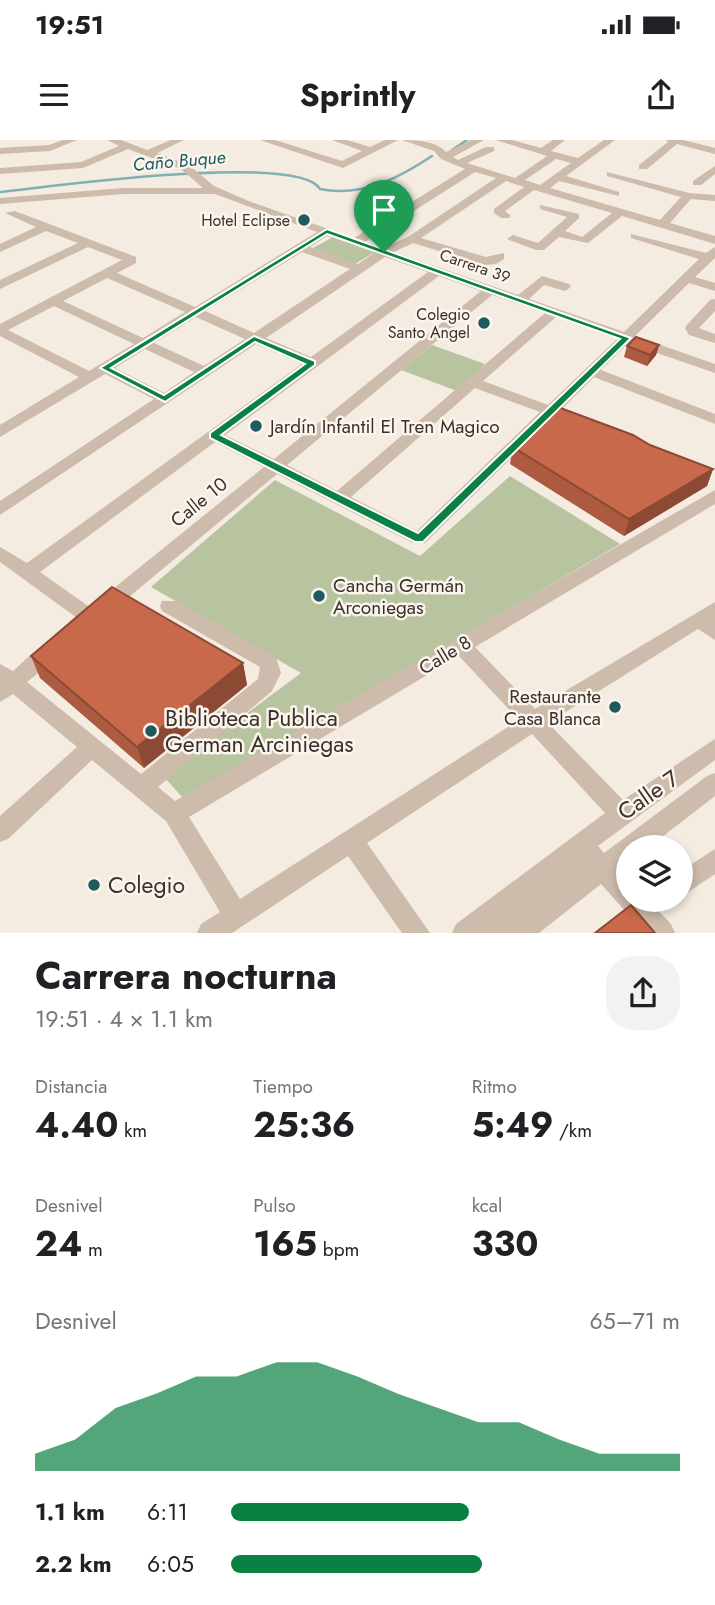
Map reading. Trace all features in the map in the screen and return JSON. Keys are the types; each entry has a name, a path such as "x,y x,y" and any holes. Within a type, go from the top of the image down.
{"street":[{"path":"0,152 50,148 72,140"},
{"name":"Carrera 39","path":"112,140 195,175 216,191 715,369"},
{"path":"148,153 179,140"},
{"path":"265,140 343,165 393,140"},
{"path":"297,140 307,146"},
{"path":"337,140 371,151"},
{"path":"407,140 442,149 458,163 715,240"},
{"path":"442,149 479,140"},
{"path":"501,140 580,162"},
{"path":"542,152 559,140"},
{"path":"505,216 498,211 558,177 606,141"},
{"path":"643,167 673,141 715,151"},
{"path":"0,171 83,165 128,146"},
{"path":"458,163 490,149"},
{"path":"0,152 43,168"},
{"path":"0,509 384,252 412,239 447,215 555,155"},
{"path":"356,242 474,168"},
{"path":"715,169 697,183 715,189"},
{"path":"611,174 688,196 715,198"},
{"path":"558,177 615,194"},
{"path":"9,205 123,191 216,191"},
{"path":"663,224 688,196"},
{"path":"417,204 447,215"},
{"path":"0,330 132,260 45,227 9,205"},
{"path":"513,239 540,247 575,216 544,207"},
{"path":"556,232 583,241 620,212"},
{"path":"0,248 45,227"},
{"path":"0,432 327,231"},
{"path":"635,236 711,255"},
{"path":"412,239 485,261 492,261 500,256"},
{"path":"0,285 87,243"},
{"path":"300,247 359,268"},
{"path":"214,435 419,539 711,255"},
{"path":"0,553 27,572 438,271"},
{"path":"107,273 312,363"},
{"path":"687,279 715,287"},
{"path":"520,300 542,280 565,287"},
{"name":"Calle 10","path":"27,572 86,622 490,290"},
{"path":"53,302 205,372"},
{"path":"715,303 692,330 715,339"},
{"path":"338,499 476,383 554,312"},
{"path":"0,330 89,377"},
{"path":"104,368 165,399"},
{"path":"592,371 715,419"},
{"path":"476,383 576,421"},
{"name":"Calle 8","path":"174,814 715,496"},
{"path":"141,787 265,685 271,673 269,663 169,606"},
{"path":"210,933 235,914 534,721 710,620"},
{"path":"62,642 4,682 174,814 235,914"},
{"path":"462,646 621,814"},
{"path":"0,831 91,748"},
{"name":"Calle 7","path":"466,933 621,814 713,752"},
{"name":"Calle 7","path":"647,835 715,783"},
{"path":"351,841 417,933"},
{"path":"581,844 616,882"},
{"name":"Calle 7","path":"488,933 575,867 581,844"},
{"name":"Calle 7","path":"519,933 616,858"},
{"path":"693,876 715,860"},
{"path":"643,912 662,933"}],"green space":[{"path":"333,237 375,252 355,264 313,248"},
{"path":"432,345 485,364 457,391 401,370"},
{"path":"510,476 620,544 184,799 163,776 301,673 151,587 275,480 420,556"}],"building":[{"path":"636,337 659,345 650,355 627,346"},
{"path":"555,406 713,469 629,519 513,447"},
{"name":"Biblioteca Publica German Arciniegas","path":"112,587 243,663 137,747 31,656"},
{"path":"622,912 637,912 655,933 595,933"}],"waterway":[{"name":"Caño Buque","path":"452,150 467,140"},
{"name":"Caño Buque","path":"0,192 117,179 222,172 268,173 302,178 320,189 351,190 393,179 432,156"}],"place":[{"name":"Hotel Eclipse","path":"304,220"},
{"name":"Colegio Santo Angel","path":"484,323"},
{"name":"Jardín Infantil El Tren Magico","path":"256,426"},
{"name":"Cancha Germán Arconiegas","path":"319,596"},
{"name":"Restaurante Casa Blanca","path":"615,707"},
{"name":"Biblioteca Publica German Arciniegas","path":"151,731"},
{"name":"Colegio","path":"94,885"}],"route":[{"path":"327,231 384,252 626,338 419,539 214,435 312,363 254,339 165,399 104,368 327,231"}]}
